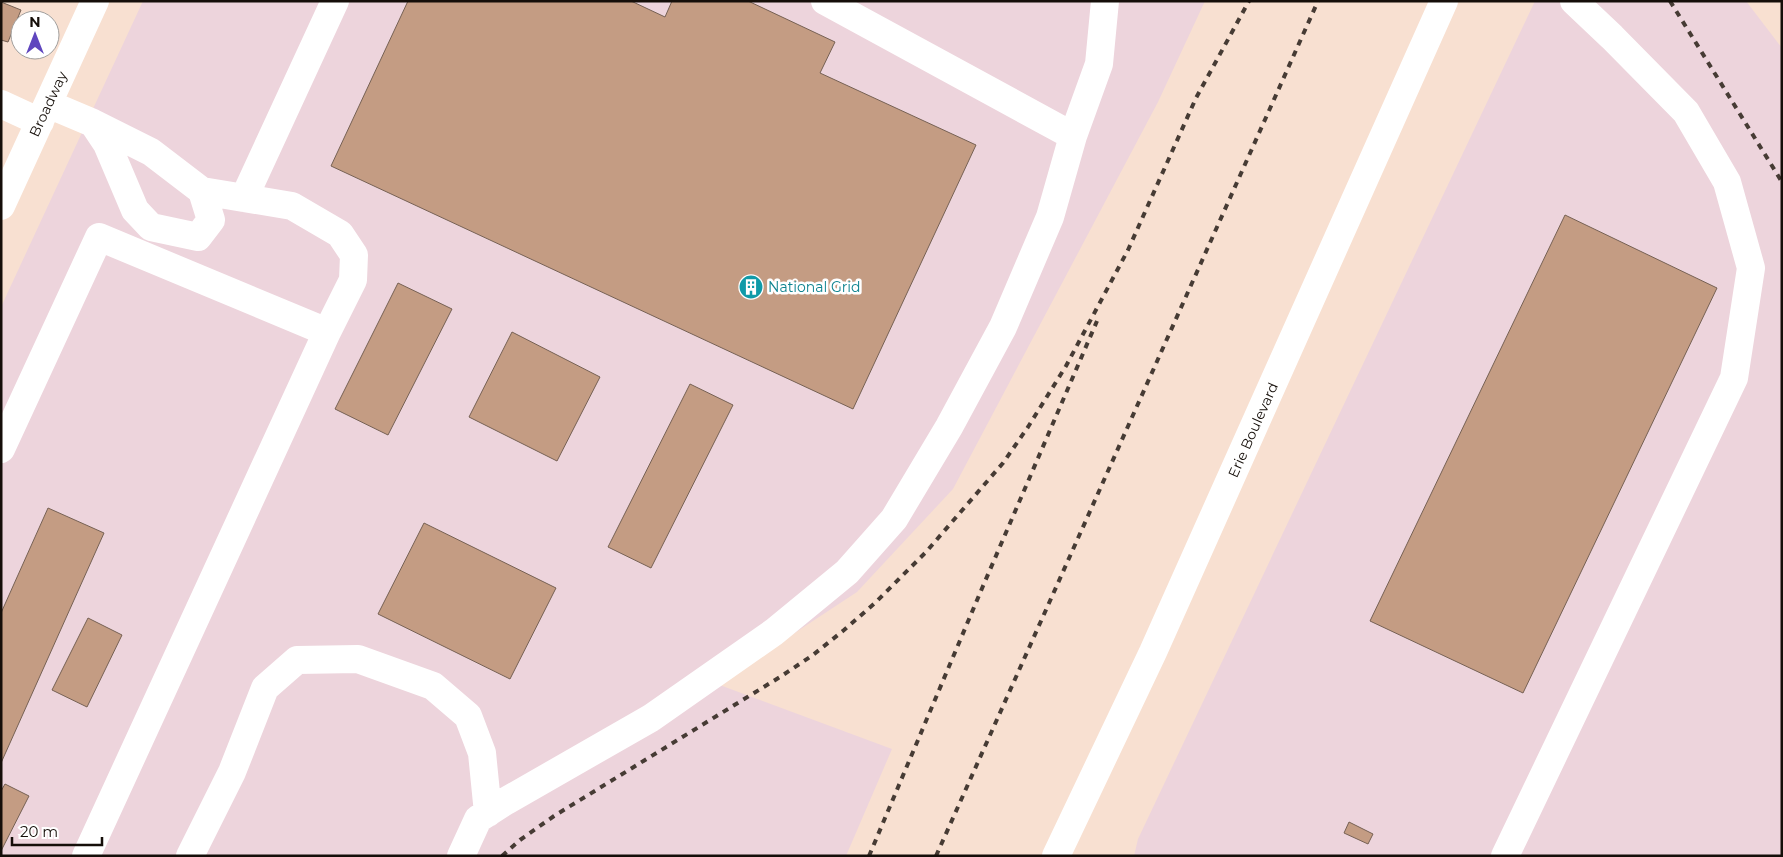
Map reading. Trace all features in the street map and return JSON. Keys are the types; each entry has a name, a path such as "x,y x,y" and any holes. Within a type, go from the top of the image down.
{"street":[{"name":"Broadway","path":"1,206 95,1"},
{"path":"244,198 335,1"},
{"path":"824,1 1073,136"},
{"path":"461,856 478,819 651,718 774,632 847,572 894,519 949,427 1003,327 1050,217 1073,136 1099,64 1105,1"},
{"name":"Erie Boulevard","path":"1056,856 1158,643 1444,1"},
{"path":"1505,856 1734,378 1751,268 1727,182 1686,112 1574,1"},
{"path":"1,104 93,123 151,152 202,191 292,206 340,234 354,255 353,280 327,332 86,856"},
{"path":"93,123 106,144 135,210 151,227 198,237 211,220 202,191"},
{"path":"1,449 99,237 327,332"},
{"path":"190,856 232,772 266,688 296,660 358,659 433,686 468,716 482,753 488,813"}],"shaded area":[{"name":"National Grid","path":"143,1 1205,1 1158,102 953,489 857,592 717,684 892,749 846,856 1,856 1,307"},
{"path":"1535,1 1746,1 1782,48 1782,856 1134,856 1138,839"}],"building":[{"name":"National Grid","path":"408,1 631,1 665,17 672,1 748,1 835,42 820,73 976,145 853,409 331,166"},
{"path":"1,2 21,10 10,10 10,37 8,42 1,40"},
{"path":"1565,215 1717,288 1523,693 1370,621"},
{"path":"398,283 452,309 388,435 335,409"},
{"path":"512,332 600,377 557,461 469,417"},
{"path":"690,384 733,405 651,568 608,547"},
{"path":"48,508 104,533 1,763 1,613"},
{"path":"424,523 556,588 510,679 378,614"},
{"path":"88,618 122,635 87,707 52,690"},
{"path":"5,784 29,796 1,851 1,791"},
{"path":"1349,822 1373,834 1368,844 1344,833"}],"railway":[{"path":"502,856 520,840 554,816 813,655 875,603 926,552 1003,463 1066,366 1128,250 1196,98 1249,1"},
{"path":"936,856 1318,1"},
{"path":"1670,1 1782,182"},
{"path":"869,856 1097,321"}],"place":[{"name":"National Grid","path":"751,287"}]}
